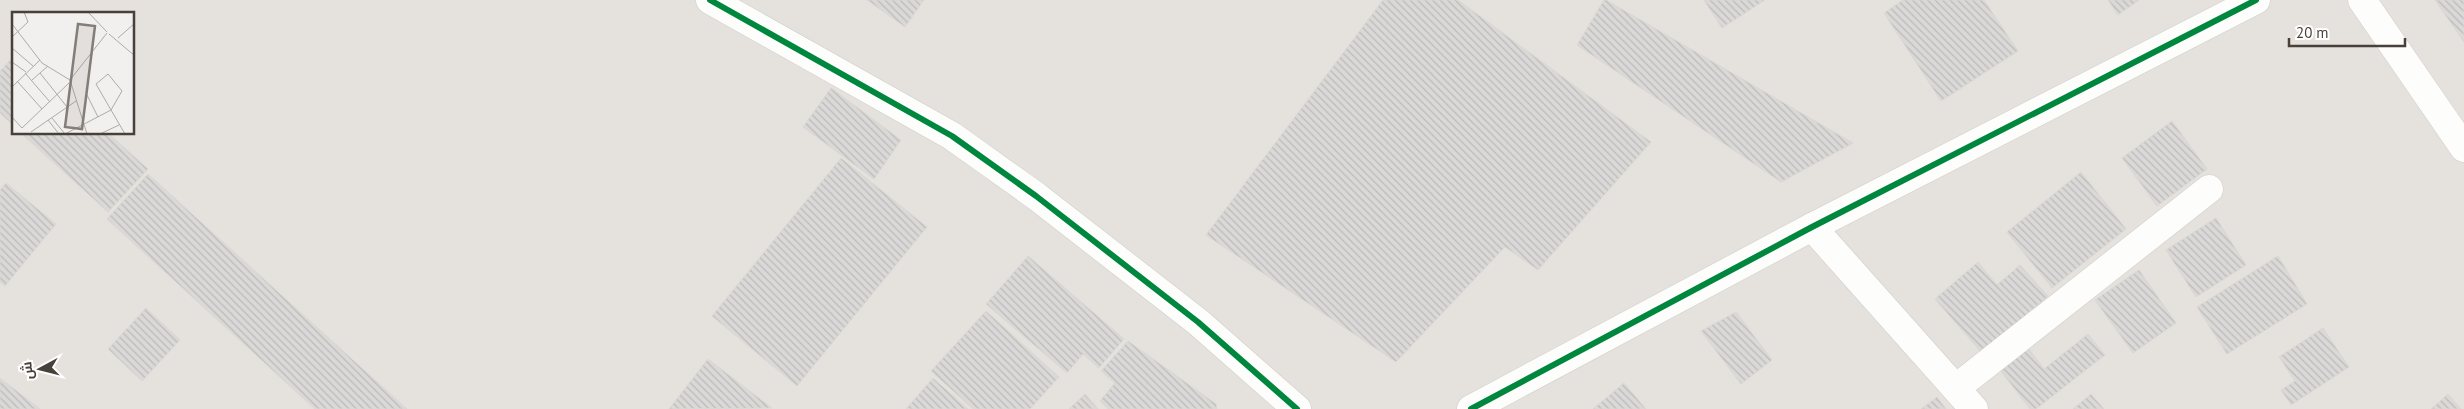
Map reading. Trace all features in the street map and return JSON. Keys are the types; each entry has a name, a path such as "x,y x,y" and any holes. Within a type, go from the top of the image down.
{"street":[{"path":"710,0 952,136 1036,196 1198,322 1296,409"},
{"path":"1471,409 1812,227 2256,0"},
{"path":"2362,0 2464,148"},
{"path":"1956,388 2209,189"},
{"path":"1812,227 1974,409"}],"shaded area":[{"path":"0,0 2464,0 2464,409 0,409"}],"building":[{"path":"867,0 924,0 905,27"},
{"path":"1383,0 1458,0 1651,142 1538,270 1505,247 1396,362 1206,235"},
{"path":"1604,0 1853,143 1781,182 1577,45"},
{"path":"1704,0 1765,0 1722,28"},
{"path":"1903,0 1984,0 2018,51 1941,101 1884,13"},
{"path":"2108,0 2139,0 2118,15"},
{"path":"2435,0 2464,0 2464,42"},
{"path":"12,58 12,124 0,113 0,71"},
{"path":"831,88 901,140 874,179 803,127"},
{"path":"2172,121 2207,169 2157,206 2122,158"},
{"path":"23,135 110,135 148,169 108,212"},
{"path":"841,158 927,227 797,386 712,316"},
{"path":"2081,172 2126,229 2052,288 2007,232"},
{"path":"148,174 407,409 315,409 107,219"},
{"path":"6,183 56,224 5,286 0,282 0,190"},
{"path":"2216,218 2246,265 2196,297 2166,250"},
{"path":"1028,256 1124,339 1099,368 1083,354 1067,373 986,304"},
{"path":"2278,256 2307,304 2227,354 2197,307"},
{"path":"1978,262 1997,285 2020,265 2048,296 1982,353 1935,299"},
{"path":"2139,270 2176,323 2133,353 2095,300"},
{"path":"146,308 180,340 142,381 108,349"},
{"path":"986,311 1059,377 1030,409 973,409 931,371"},
{"path":"1736,312 1772,360 1741,384 1701,331"},
{"path":"2323,328 2349,367 2291,405 2281,390 2295,381 2279,357"},
{"path":"2088,334 2105,355 2036,409 2030,409 1994,362 2022,340 2044,369"},
{"path":"1128,341 1216,404 1217,409 1108,409 1100,401 1115,383 1101,371"},
{"path":"708,359 772,408 669,409"},
{"path":"0,378 40,409 0,409"},
{"path":"933,378 968,409 906,409"},
{"path":"1624,383 1646,409 1593,409"},
{"path":"1085,394 1098,409 1069,409"},
{"path":"2091,394 2104,409 2073,409"},
{"path":"2448,394 2461,409 2431,409"},
{"path":"1937,397 1946,409 1921,409"}],"cycle path":[{"path":"710,0 952,136 1036,196 1198,322 1297,409"},
{"path":"1471,409 1812,227 2256,0"}]}
